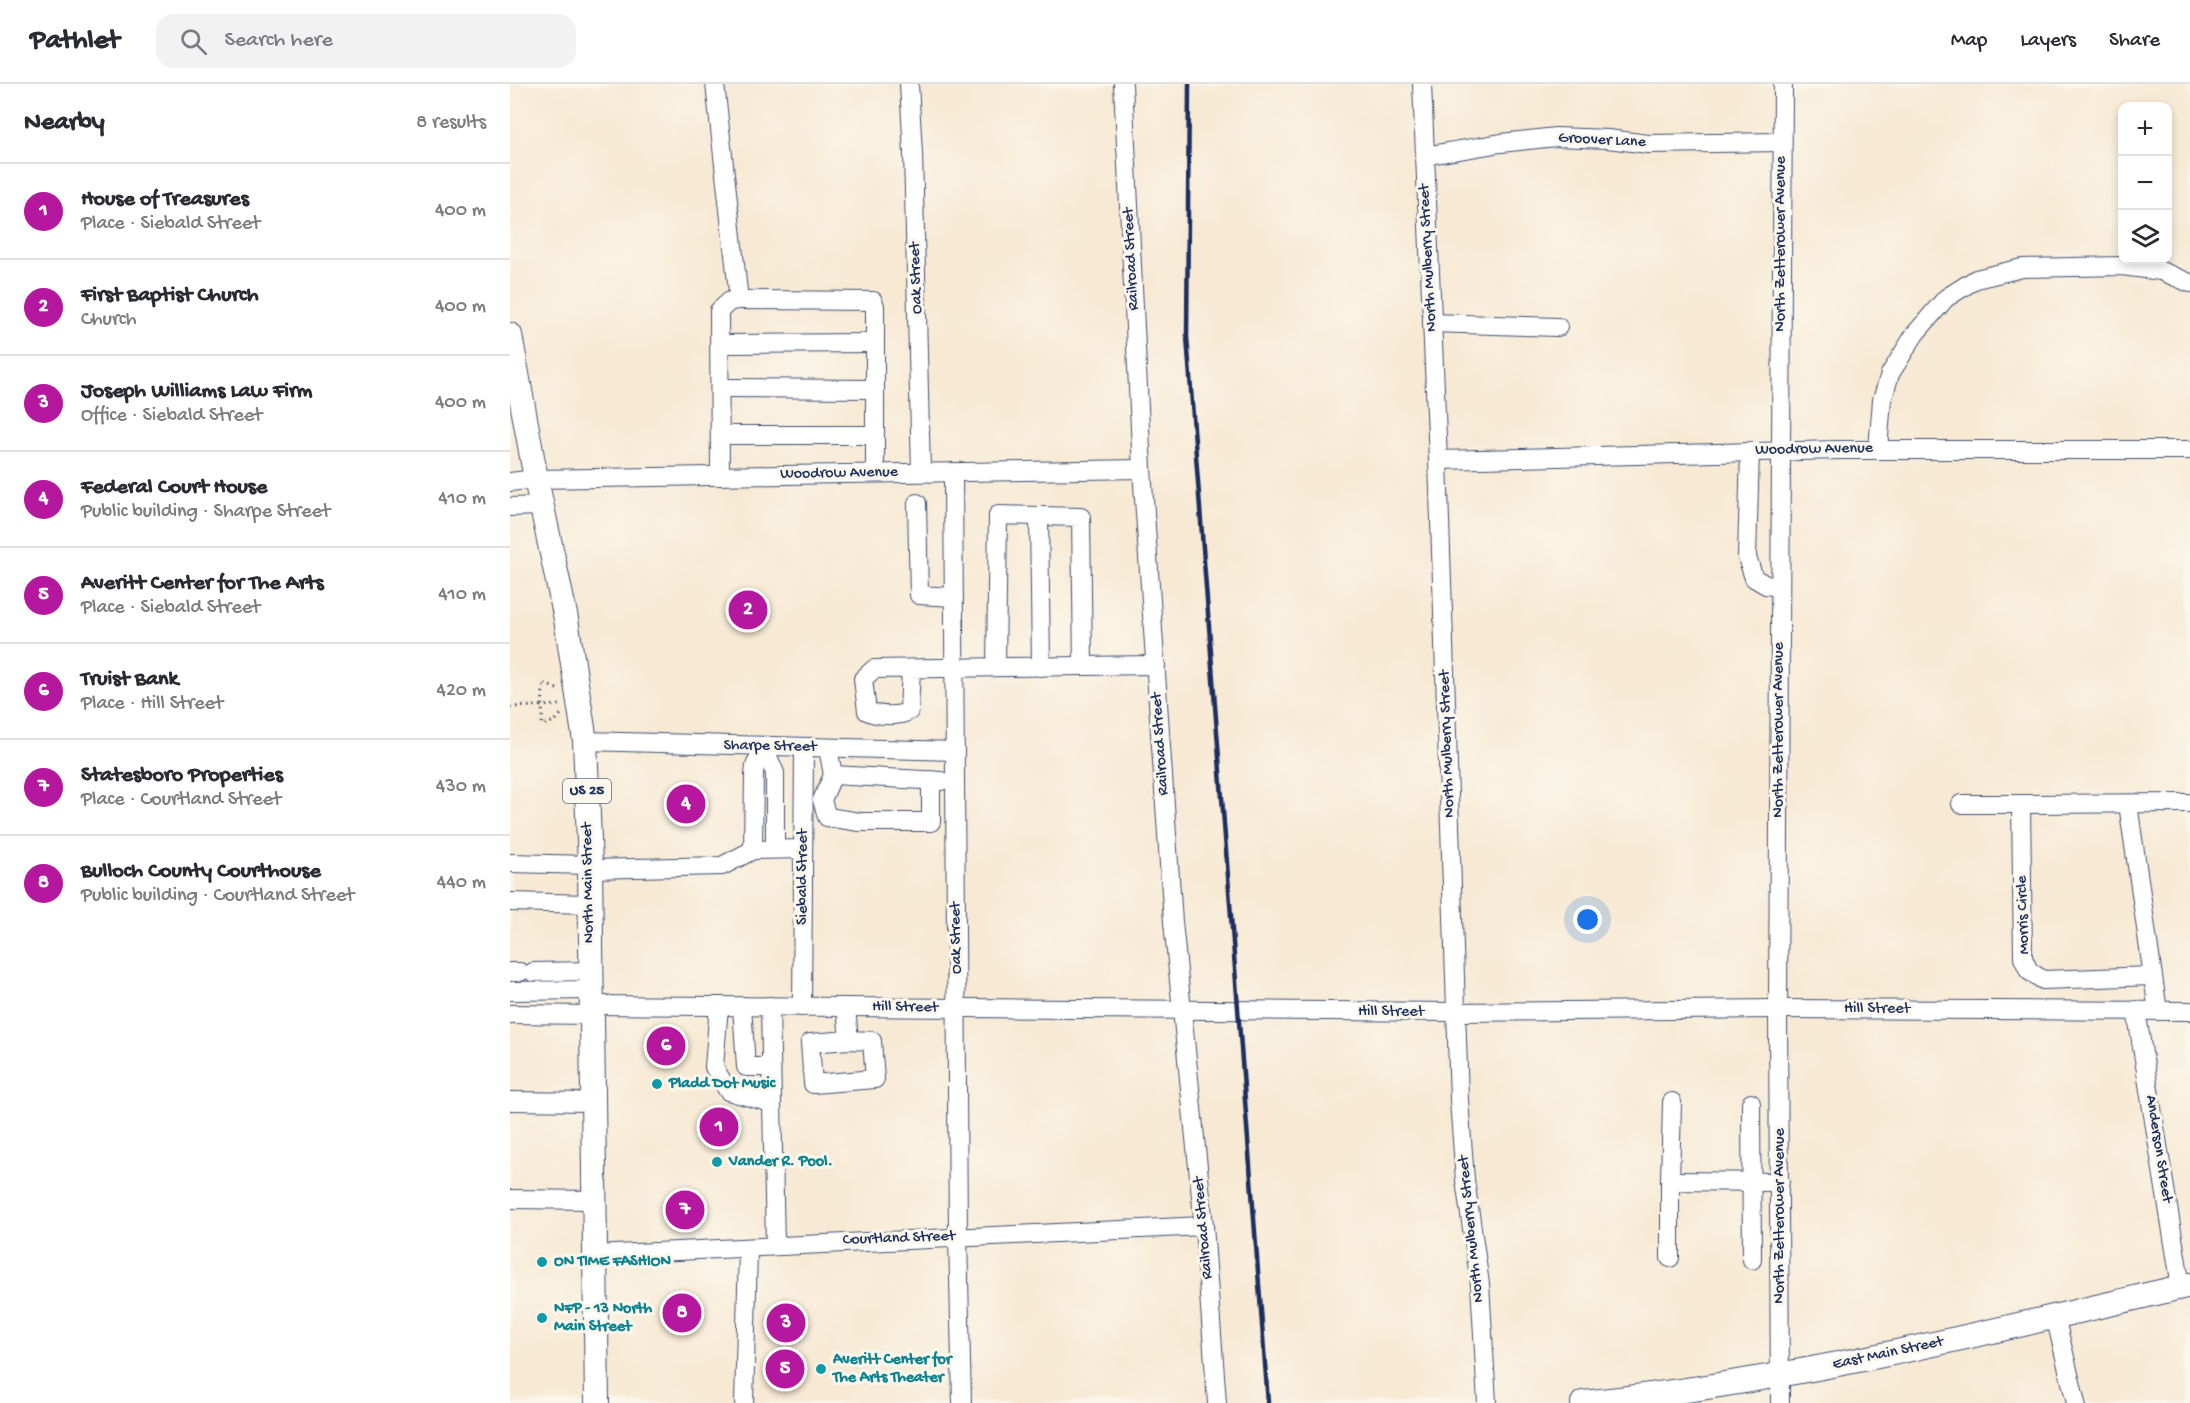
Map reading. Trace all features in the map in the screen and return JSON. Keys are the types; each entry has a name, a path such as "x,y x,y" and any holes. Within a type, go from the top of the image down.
{"main road":[{"name":"North Main Street","path":"511,346 566,619 568,702 585,741 590,867 597,1403"},
{"name":"East Main Street","path":"1583,1403 1654,1396 1780,1376 2186,1286"}],"street":[{"path":"715,84 739,300"},
{"name":"Oak Street","path":"909,84 914,164 921,472"},
{"name":"Railroad Street","path":"1123,84 1142,470 1173,922 1204,1226 1217,1403"},
{"name":"North Mulberry Street","path":"1422,84 1438,460 1459,1100 1465,1180 1479,1284 1487,1403"},
{"name":"North Zetterower Avenue","path":"1780,1403 1778,1009 1782,84"},
{"name":"Groover Lane","path":"1424,156 1501,143 1556,137 1608,139 1648,144 1782,142"},
{"path":"1878,449 1882,400 1890,375 1915,334 1946,298 1976,279 2022,268 2057,265 2122,266 2161,271 2190,283"},
{"path":"720,476 719,311 730,301 739,300 868,299 875,306 875,473"},
{"path":"1432,323 1558,327"},
{"path":"720,344 875,343"},
{"path":"720,388 875,390"},
{"path":"720,435 875,435"},
{"name":"Woodrow Avenue","path":"1438,460 1878,449 2190,450"},
{"path":"1750,451 1747,557 1754,578 1766,585 1780,587"},
{"name":"Woodrow Avenue","path":"510,482 536,479 1142,470"},
{"name":"Oak Street","path":"953,472 957,1237 962,1403"},
{"path":"917,502 919,595 954,597"},
{"path":"510,507 542,506"},
{"path":"996,667 998,515 1081,517 1083,666"},
{"path":"1039,516 1041,667"},
{"path":"911,669 1156,665"},
{"name":"Sharpe Street","path":"585,741 955,751"},
{"path":"764,747 775,773 775,849"},
{"path":"753,850 755,766 764,747"},
{"name":"Siebald Street","path":"802,1007 804,748"},
{"path":"828,748 832,775 822,800 827,818 896,824 931,822 931,780"},
{"path":"832,775 955,782"},
{"path":"1961,804 2188,803"},
{"name":"Morris Circle","path":"2021,804 2023,958 2028,971 2043,980 2152,976"},
{"path":"2128,804 2158,1011"},
{"path":"931,811 955,813"},
{"path":"510,863 590,867 722,866 753,850 803,849"},
{"path":"510,902 590,904"},
{"path":"521,972 591,995"},
{"path":"510,991 591,995"},
{"path":"510,1014 591,995"},
{"name":"Hill Street","path":"591,995 719,1006 1183,1011 1457,1012 1778,1009 2190,1011"},
{"path":"719,1006 714,1067 728,1091 772,1103"},
{"path":"742,1006 746,1066 771,1066"},
{"path":"770,1006 775,1245"},
{"path":"846,1007 849,1040"},
{"name":"Anderson Street","path":"2136,1011 2186,1286"},
{"path":"510,1101 592,1102"},
{"path":"1670,1258 1671,1102"},
{"path":"1751,1103 1752,1260"},
{"path":"1670,1181 1780,1182"},
{"path":"510,1200 593,1200"},
{"name":"Courtland Street","path":"594,1255 748,1250 775,1245 1204,1226"},
{"path":"744,1403 748,1250"},
{"path":"2055,1316 2076,1403"}],"path":[{"path":"543,683 568,702 555,721 542,725 543,683"},
{"path":"510,707 568,702"}],"railway":[{"path":"1189,84 1187,337 1268,1403"}],"place":[{"name":"First Baptist Church","path":"748,610"},
{"name":"Federal Court House","path":"686,804"},
{"name":"Truist Bank","path":"666,1046"},
{"name":"Pladd Dot Music","path":"657,1084"},
{"name":"House of Treasures","path":"719,1127"},
{"name":"Vander R. Pool.","path":"717,1162"},
{"name":"Statesboro Properties","path":"685,1210"},
{"name":"ON TIME FASHION","path":"542,1262"},
{"name":"Bulloch County Courthouse","path":"682,1313"},
{"name":"NFP - 13 North Main Street","path":"542,1318"},
{"name":"Joseph Williams Law Firm","path":"786,1323"},
{"name":"Averitt Center for The Arts","path":"785,1369"},
{"name":"Averitt Center for The Arts Theater","path":"821,1369"}]}
